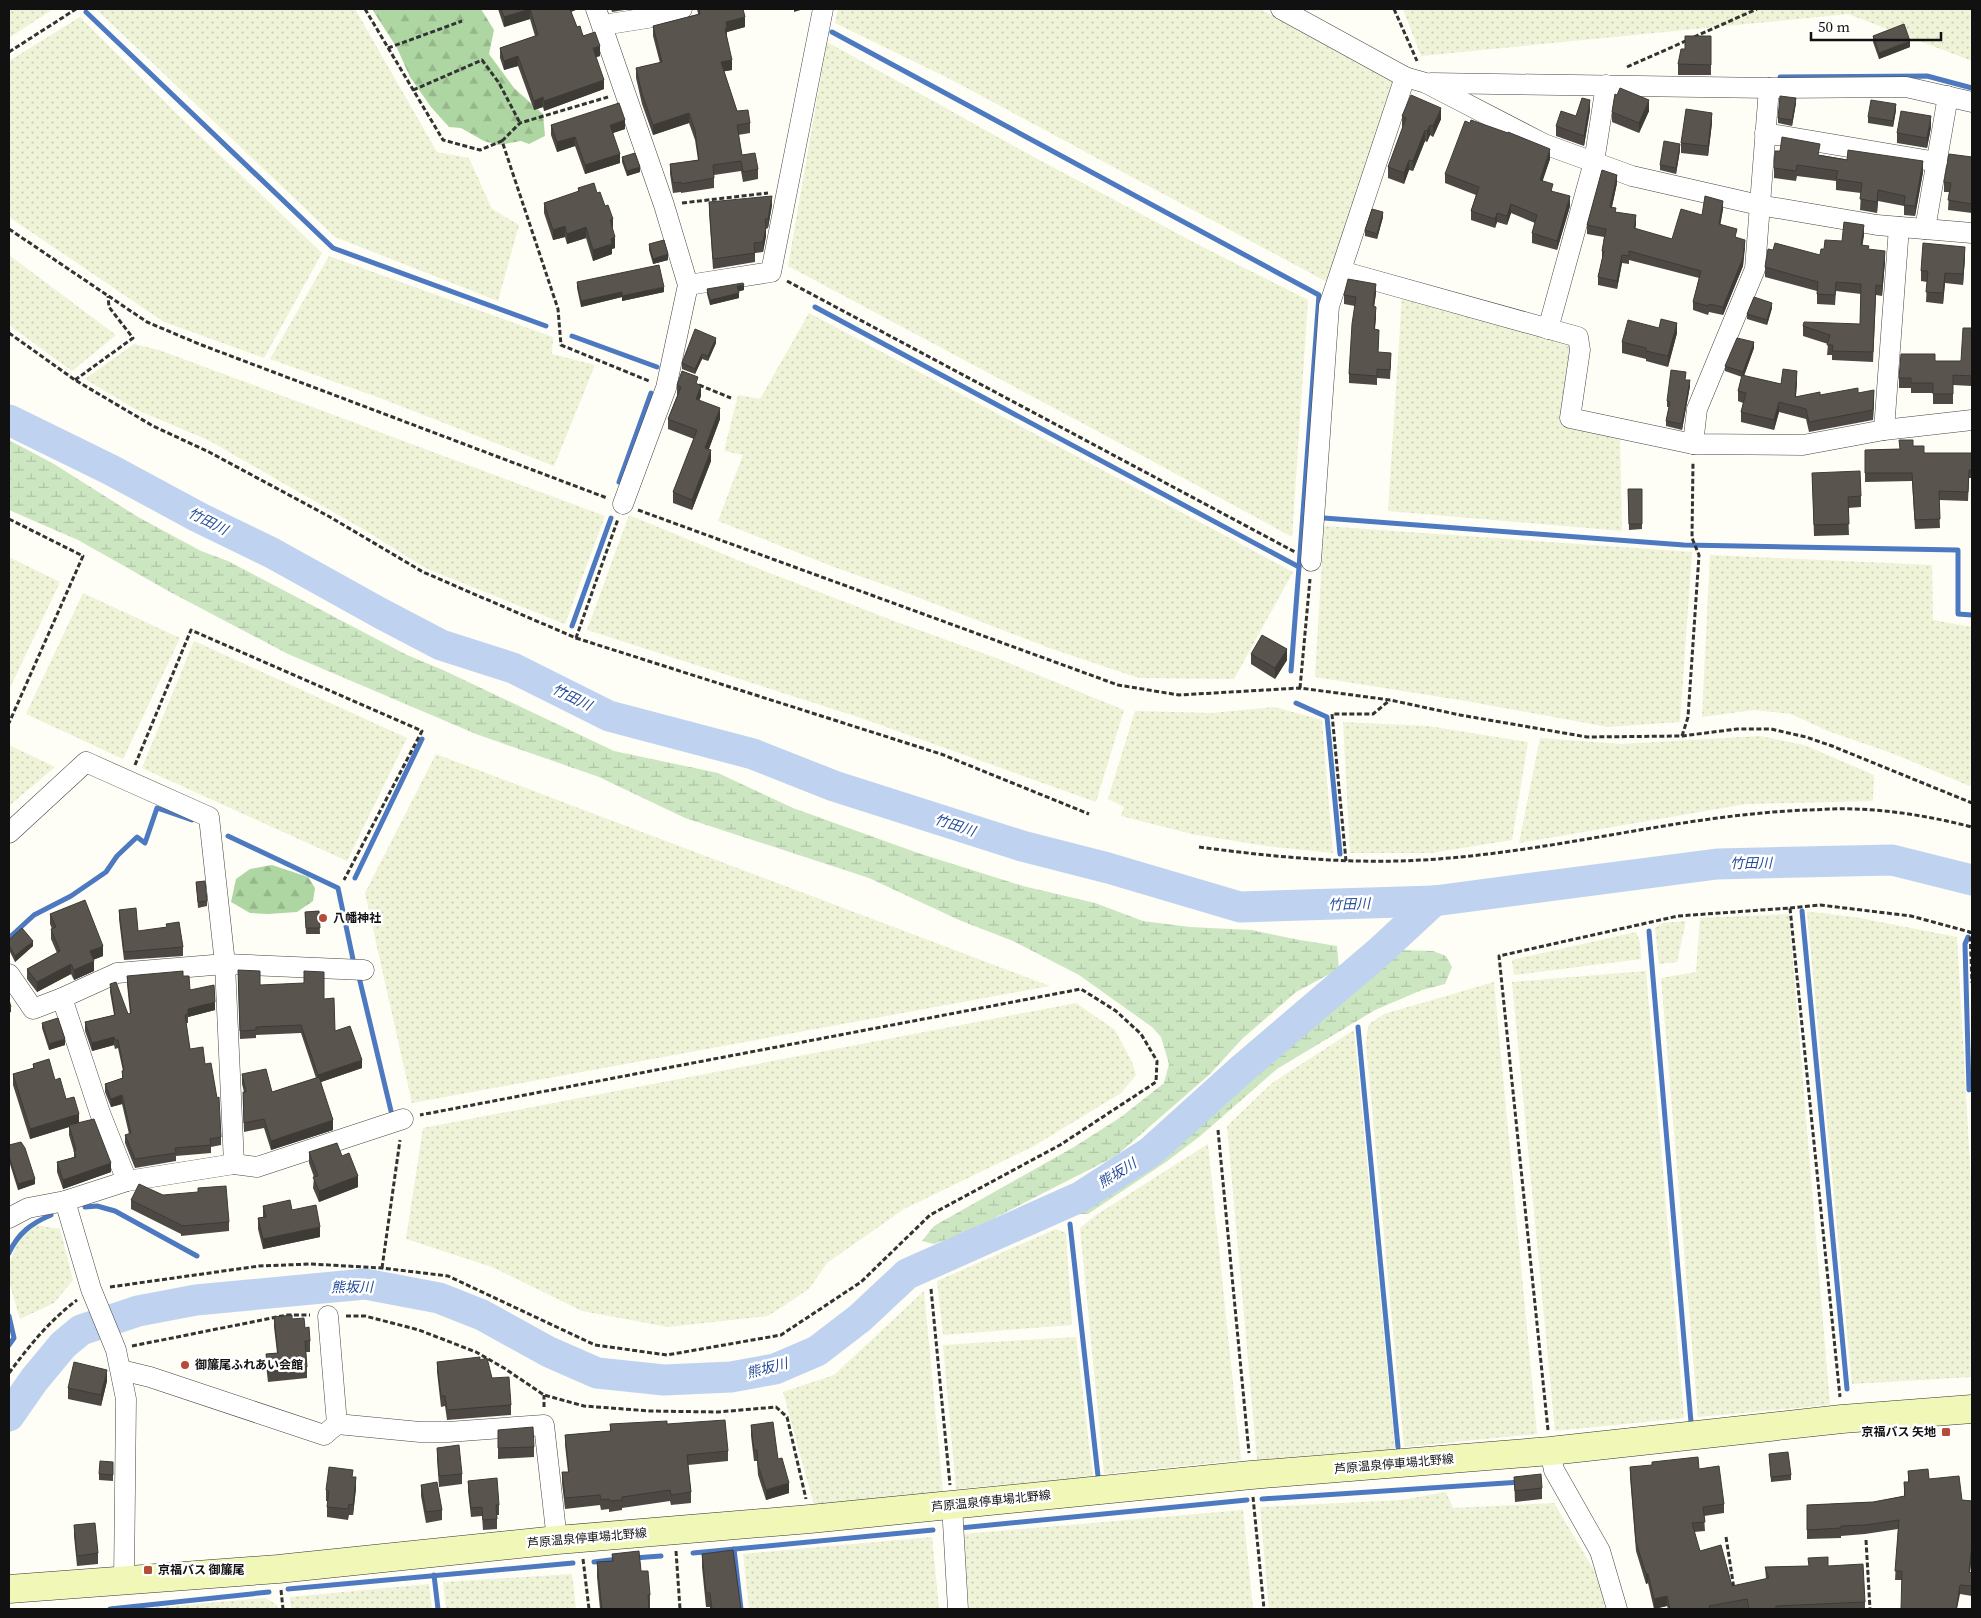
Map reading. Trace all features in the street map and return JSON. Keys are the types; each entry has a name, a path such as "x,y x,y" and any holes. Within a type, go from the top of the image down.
{"main road":[{"name":"芦原温泉停車場北野線","path":"22,1588 278,1568 810,1519 1251,1475 1550,1451 1842,1419 1972,1409"}],"street":[{"path":"623,504 668,381 688,285 664,205 600,17 660,16 682,9"},
{"path":"688,285 770,272 788,191 823,9"},
{"path":"1281,9 1405,76 1426,83 1544,144 1632,176 1759,205 1877,225 1972,233"},
{"path":"1311,561 1329,306 1405,76"},
{"path":"1426,83 1769,88 1906,86 1972,102"},
{"path":"1548,329 1594,162 1606,85"},
{"path":"1693,444 1697,409 1755,269 1769,88"},
{"path":"1925,229 1948,96"},
{"path":"1765,133 1937,162"},
{"path":"1884,430 1898,226"},
{"path":"1341,271 1578,337 1580,350 1570,418 1693,444 1803,445 1884,430 1972,420"},
{"path":"9,833 86,762 208,817 225,964 234,1164"},
{"path":"9,974 33,1009 117,973 225,964 364,970"},
{"path":"62,998 100,1114 127,1181"},
{"path":"9,1218 28,1208 65,1201 127,1181 234,1164 256,1167 403,1119"},
{"path":"65,1201 91,1289 114,1343 126,1399 124,1580"},
{"path":"328,1316 337,1424"},
{"path":"121,1370 150,1377 324,1435 337,1424 420,1432 448,1432 544,1425 569,1540"},
{"path":"1550,1451 1554,1470 1600,1551 1617,1609"},
{"path":"952,1505 958,1609"}],"path":[{"path":"9,52 76,9"},
{"path":"365,9 443,140 480,150 502,141 520,123 626,92"},
{"path":"1394,9 1426,83"},
{"path":"1624,68 1757,9"},
{"path":"388,48 462,21"},
{"path":"414,90 482,60 499,82 520,123"},
{"path":"502,141 558,309 561,345 668,381 731,398"},
{"path":"664,205 788,191"},
{"path":"9,229 147,322 199,344 623,504 1118,685 1178,695 1300,688 1390,700 1460,715 1587,736 1682,736 1737,729 1771,729 1806,737 1832,746 1972,803"},
{"path":"770,272 1311,561 1300,688"},
{"path":"75,380 133,338 109,307 108,296"},
{"path":"9,333 75,380 152,426 209,452 330,518 422,572 576,638 941,754 1089,814"},
{"path":"1682,736 1688,717 1698,555 1692,538 1693,444"},
{"path":"576,638 623,504"},
{"path":"9,519 83,556 9,723"},
{"path":"128,782 191,630 422,731 344,880"},
{"path":"1346,861 1332,714 1373,714 1390,700"},
{"path":"1199,847 1270,856 1346,861 1447,858 1760,812 1852,808 1907,813 1972,827"},
{"path":"1550,1451 1499,956 1678,916 1820,906 1911,916 1971,932 1972,983"},
{"path":"1790,908 1842,1419"},
{"path":"9,1373 35,1340 63,1311 91,1289 259,1266 311,1264 382,1268 448,1276 594,1344 667,1355 781,1335 861,1282 930,1215 1060,1145 1156,1082 1157,1061 1141,1034 1116,1010 1081,989 403,1119 382,1268"},
{"path":"1218,1130 1264,1609"},
{"path":"932,1289 952,1505"},
{"path":"114,1343 148,1341 287,1315 365,1316 419,1330 476,1352 544,1395 584,1406 650,1411 718,1412 776,1407 786,1418 810,1519"},
{"path":"675,1531 680,1609"},
{"path":"1726,1537 1735,1591"},
{"path":"569,1540 589,1609"},
{"path":"1866,1540 1870,1609"}],"green space":[{"path":"9,9 53,9 9,38"},
{"path":"96,9 355,9 437,152 469,158 492,209 519,225 498,301 335,237"},
{"path":"372,9 481,9 494,30 489,54 514,88 543,114 545,136 529,144 521,141 498,145 484,141 461,128 449,127 431,107 410,77 397,48"},
{"path":"838,9 1260,9 1395,82 1327,282 950,79 835,23"},
{"path":"1403,9 1972,9 1972,61 1848,14 1421,56"},
{"path":"80,17 179,116 322,253 264,358 164,322 9,217 9,61"},
{"path":"827,42 1030,155 1199,245 1308,300 1292,537 788,266"},
{"path":"9,255 116,335 72,371 9,325"},
{"path":"329,256 553,337 552,354 595,365 554,466 380,398 270,359"},
{"path":"1402,296 1571,344 1562,425 1620,438 1622,531 1388,511"},
{"path":"809,313 1293,572 1234,679 1139,678 1052,649 718,521 743,455 724,451 738,395 760,399"},
{"path":"134,344 159,350 605,516 565,624 425,568 363,529 210,441 135,409 85,379"},
{"path":"9,440 54,464 138,517 201,551 228,561 407,655 443,670 614,751 718,773 793,808 918,853 1023,886 1095,903 1143,921 1190,927 1251,930 1337,946 1339,969 1296,992 1242,1039 1210,1074 1116,1156 965,1233 934,1244 922,1241 934,1226 1074,1147 1121,1117 1164,1083 1169,1064 1161,1037 1152,1027 1079,975 1013,941 959,920 869,878 685,818 599,777 476,734 288,654 172,593 78,540 9,510"},
{"path":"629,515 757,568 999,659 1124,710 1096,802 861,718 587,630"},
{"path":"1324,526 1692,552 1680,722 1608,727 1472,702 1315,677"},
{"path":"1710,555 1932,565 1933,620 1972,627 1972,787 1894,754 1828,731 1791,714 1754,710 1702,717"},
{"path":"9,557 60,582 9,690"},
{"path":"83,593 180,638 123,759 26,714"},
{"path":"194,641 407,738 347,861 142,768"},
{"path":"1274,707 1322,720 1333,853 1266,846 1192,834 1121,816 1124,807 1108,799 1135,711 1212,713"},
{"path":"1343,722 1428,726 1528,742 1512,840 1431,853 1350,853"},
{"path":"1760,736 1804,745 1874,775 1873,801 1746,804 1519,843 1540,738 1621,744"},
{"path":"9,745 55,767 9,806"},
{"path":"436,754 1050,986 412,1103 365,893"},
{"path":"272,865 308,877 315,888 313,901 297,912 268,914 250,913 231,902 236,879 250,869"},
{"path":"1807,912 1860,918 1957,937 1972,1200 1972,1377 1852,1384"},
{"path":"1789,914 1830,1405 1698,1417 1661,978 1696,972 1700,918"},
{"path":"1686,921 1677,962 1659,964 1655,928 1663,923"},
{"path":"1636,932 1640,942 1641,959 1514,975 1512,960"},
{"path":"1397,950 1433,951 1446,956 1452,967 1445,984 1422,990 1375,1010 1277,1069 1199,1137 1166,1162 1088,1214 1073,1214 1075,1208 1089,1196 1130,1174 1184,1133 1277,1049 1329,1009 1382,959"},
{"path":"1646,971 1684,1418 1555,1431 1512,982"},
{"path":"1494,982 1537,1434 1404,1447 1366,1044 1367,1033 1369,1024 1384,1014"},
{"path":"1076,1003 1115,1030 1132,1062 1136,1075 1121,1093 1034,1146 904,1209 827,1263 809,1289 768,1316 668,1327 582,1311 492,1267 406,1239 423,1128"},
{"path":"1354,1030 1395,1449 1257,1460 1227,1126 1272,1083"},
{"path":"1208,1144 1241,1460 1104,1474 1080,1228 1096,1215"},
{"path":"35,1225 60,1229 73,1280 54,1303 20,1319 9,1282 9,1265 18,1240"},
{"path":"1056,1229 1066,1233 1072,1325 943,1335 937,1281"},
{"path":"924,1291 943,1492 814,1505 783,1392 834,1375"},
{"path":"1076,1337 1093,1477 956,1489 943,1345"},
{"path":"1446,1492 1453,1508 1554,1503 1598,1577 1605,1609 1269,1609 1260,1507 1402,1500"},
{"path":"1243,1510 1253,1609 969,1609 964,1534"},
{"path":"932,1537 939,1609 749,1609 743,1554"},
{"path":"572,1574 576,1609 446,1609 443,1582"},
{"path":"429,1584 432,1609 291,1609 290,1597"},
{"path":"265,1598 277,1605 278,1609 139,1609"}],"building":[{"path":"501,9 530,9 504,17"},
{"path":"530,9 570,9 577,27 580,26 583,36 595,32 600,46 593,48 604,80 544,101 543,97 534,101 518,56 504,61 500,48 538,35"},
{"path":"699,9 743,9 745,17 726,22 727,28 725,29 732,60 721,62 737,111 748,110 750,123 737,125 742,155 755,153 758,169 743,172 741,161 713,165 714,178 681,184 681,182 673,183 670,164 699,160 695,130 689,113 653,125 642,94 636,68 662,62 653,26 700,14"},
{"path":"1904,24 1910,41 1879,53 1873,36"},
{"path":"1685,36 1711,36 1711,65 1678,64 1681,49 1685,49"},
{"path":"1620,88 1649,100 1639,123 1612,112 1615,94 1617,95"},
{"path":"1411,95 1441,108 1433,126 1430,125 1427,131 1425,130 1413,161 1409,160 1404,173 1388,167 1406,118 1402,116"},
{"path":"1780,96 1796,98 1792,120 1778,118"},
{"path":"1582,98 1590,100 1584,136 1556,126 1561,111 1576,116"},
{"path":"1871,100 1896,104 1893,121 1868,117"},
{"path":"619,103 625,120 610,125 620,154 585,165 575,137 557,142 551,125"},
{"path":"1686,109 1712,113 1708,146 1681,143"},
{"path":"1901,111 1931,116 1927,138 1897,133"},
{"path":"1471,120 1550,149 1540,180 1553,184 1551,191 1570,196 1557,241 1532,233 1537,215 1511,204 1507,216 1497,213 1495,219 1471,211 1479,187 1445,174 1465,121 1470,123"},
{"path":"1782,137 1820,144 1818,155 1847,160 1848,150 1923,161 1915,206 1904,205 1905,196 1878,190 1877,202 1860,199 1862,183 1836,179 1838,171 1797,165 1796,171 1774,168 1775,151 1780,151"},
{"path":"1664,141 1680,144 1676,168 1660,165"},
{"path":"635,153 640,167 627,171 622,157"},
{"path":"1949,154 1972,157 1972,204 1948,200 1951,183 1944,182"},
{"path":"1602,170 1617,175 1610,207 1616,208 1615,212 1636,215 1634,228 1672,239 1681,209 1702,215 1705,196 1723,201 1719,224 1737,229 1735,237 1745,240 1743,258 1723,307 1693,302 1701,271 1629,251 1629,256 1622,255 1617,281 1598,277 1604,251 1602,251 1606,229 1587,225"},
{"path":"594,183 597,193 600,192 605,206 608,205 613,219 610,220 615,237 611,239 612,244 593,250 586,227 567,234 565,226 553,230 544,203 579,191 578,188"},
{"path":"772,196 768,219 765,219 766,227 763,242 754,243 755,253 713,259 709,202"},
{"path":"1372,209 1383,212 1377,234 1365,230"},
{"path":"1844,222 1864,225 1861,245 1869,246 1868,249 1885,251 1882,286 1876,285 1873,352 1832,351 1833,345 1827,345 1830,335 1803,326 1804,322 1860,324 1861,284 1836,282 1835,295 1817,294 1818,282 1765,267 1768,249 1773,250 1775,243 1820,255 1821,249 1824,249 1825,240 1842,241"},
{"path":"664,240 668,254 653,259 649,244"},
{"path":"1923,243 1965,247 1963,274 1945,273 1943,293 1926,292 1928,271 1921,271"},
{"path":"659,265 664,287 622,296 622,292 581,301 577,282"},
{"path":"1348,279 1376,284 1373,306 1376,307 1374,329 1379,330 1378,352 1391,353 1390,370 1377,369 1377,376 1349,374 1352,324 1356,297 1344,295"},
{"path":"743,283 744,285 737,286 739,293 710,300 707,289"},
{"path":"1754,297 1772,303 1767,320 1747,314"},
{"path":"1661,319 1677,323 1668,356 1646,351 1646,348 1622,342 1628,320 1659,328"},
{"path":"1963,328 1972,328 1972,376 1953,375 1953,394 1933,394 1933,383 1911,383 1911,378 1899,378 1901,354 1935,354 1935,361 1961,361"},
{"path":"695,329 716,338 708,356 702,354 695,369 682,363"},
{"path":"1737,338 1754,342 1743,372 1725,366"},
{"path":"1783,369 1797,371 1795,397 1820,392 1820,395 1858,388 1858,393 1874,390 1873,410 1809,422 1806,409 1779,402 1774,420 1741,412 1746,393 1738,391 1742,375 1781,384"},
{"path":"1671,370 1686,372 1685,380 1690,380 1682,424 1666,421 1670,402 1667,401"},
{"path":"682,371 698,377 696,383 701,386 696,399 720,408 705,448 711,450 692,500 673,492 697,430 668,419 681,387 677,385"},
{"path":"1899,440 1913,440 1913,446 1924,446 1924,453 1972,453 1972,470 1969,470 1968,492 1939,491 1940,519 1915,520 1912,473 1865,473 1865,450 1900,449"},
{"path":"1860,471 1861,496 1848,497 1849,524 1814,525 1812,473"},
{"path":"1628,489 1642,489 1642,524 1629,524"},
{"path":"1262,635 1287,649 1275,668 1251,654"},
{"path":"205,881 207,901 198,902 196,882"},
{"path":"85,900 103,946 90,951 94,961 74,970 71,964 37,982 27,969 60,951 51,929 56,927 50,914"},
{"path":"136,908 138,931 167,927 166,924 179,922 183,947 124,952 119,910"},
{"path":"319,911 320,928 306,928 305,912"},
{"path":"22,928 33,941 15,956 9,945 9,940"},
{"path":"238,970 260,971 260,985 304,983 304,971 324,972 324,999 334,998 335,1031 350,1026 362,1060 318,1075 301,1025 256,1027 256,1030 240,1031"},
{"path":"183,971 183,976 189,976 190,990 214,985 215,1002 188,1009 188,1014 185,1015 190,1049 203,1047 205,1064 211,1063 217,1098 219,1097 221,1137 210,1139 211,1145 175,1148 176,1153 135,1159 125,1135 131,1133 122,1095 111,1099 105,1084 123,1078 122,1071 124,1070 118,1040 115,1040 114,1037 92,1043 85,1022 115,1015 110,984 116,982 128,1014 131,1013 127,976"},
{"path":"58,1018 65,1039 49,1044 42,1023"},
{"path":"49,1059 55,1080 60,1078 66,1099 74,1097 79,1114 30,1129 13,1074 34,1068 33,1064"},
{"path":"266,1069 272,1092 319,1077 333,1120 271,1141 264,1119 244,1123 243,1092 246,1092 242,1074"},
{"path":"94,1119 111,1163 63,1180 57,1162 76,1157 69,1125"},
{"path":"21,1142 25,1148 35,1179 18,1184 9,1156 9,1145"},
{"path":"337,1143 342,1156 349,1153 358,1176 319,1191 313,1177 318,1176 309,1152"},
{"path":"139,1184 163,1195 198,1192 198,1188 226,1186 229,1222 181,1226 131,1200"},
{"path":"290,1200 292,1210 316,1205 320,1227 263,1239 258,1218 266,1217 263,1206"},
{"path":"292,1315 292,1319 304,1318 305,1328 309,1327 310,1341 305,1341 307,1367 268,1372 266,1354 278,1353 274,1317"},
{"path":"480,1357 480,1360 487,1358 492,1378 509,1377 511,1405 447,1410 445,1396 441,1396 437,1362"},
{"path":"74,1362 107,1370 101,1395 68,1388"},
{"path":"725,1420 728,1451 687,1455 691,1492 671,1495 670,1490 622,1497 622,1500 609,1501 609,1499 601,1500 600,1495 565,1498 562,1472 569,1472 565,1435 611,1431 610,1424 667,1421 667,1424"},
{"path":"773,1422 778,1459 782,1458 789,1483 766,1490 758,1465 757,1450 754,1450 751,1425"},
{"path":"533,1427 534,1447 498,1448 498,1430"},
{"path":"459,1445 462,1474 439,1476 437,1448"},
{"path":"1788,1452 1791,1475 1771,1477 1769,1454"},
{"path":"1698,1457 1699,1469 1719,1466 1724,1504 1703,1507 1705,1522 1692,1523 1700,1551 1721,1545 1732,1586 1769,1578 1765,1567 1809,1566 1808,1558 1828,1557 1828,1566 1863,1564 1865,1602 1776,1606 1776,1609 1749,1609 1747,1599 1709,1606 1710,1609 1670,1609 1667,1596 1654,1599 1648,1574 1646,1574 1636,1542 1630,1467 1652,1465 1652,1462"},
{"path":"100,1461 113,1462 113,1475 99,1474"},
{"path":"329,1467 353,1470 352,1477 356,1477 353,1505 349,1504 348,1509 327,1507 329,1491 326,1490"},
{"path":"1928,1469 1929,1479 1959,1476 1962,1500 1972,1501 1972,1544 1969,1572 1972,1573 1972,1586 1960,1585 1956,1609 1901,1609 1902,1571 1895,1571 1899,1520 1841,1526 1841,1528 1807,1530 1807,1505 1873,1502 1905,1496 1904,1482 1909,1482 1908,1471"},
{"path":"1541,1474 1542,1488 1515,1491 1514,1477"},
{"path":"497,1478 499,1505 496,1505 497,1519 483,1520 482,1507 471,1508 468,1481"},
{"path":"437,1482 442,1510 426,1512 421,1485"},
{"path":"95,1523 98,1553 77,1556 74,1525"},
{"path":"733,1550 741,1609 712,1609 710,1593 706,1593 702,1554"},
{"path":"639,1551 641,1571 648,1571 649,1609 602,1609 597,1562 613,1561 612,1554"}],"waterway":[{"path":"86,12 333,248 546,326"},
{"path":"832,32 1319,295 1299,567"},
{"path":"1780,77 1927,76 1972,88"},
{"path":"815,307 1299,567 1291,671"},
{"path":"572,336 657,367"},
{"path":"619,482 651,393"},
{"name":"竹田川","path":"9,420 272,553 441,645 513,668 609,716 753,754 834,786 1022,846 1108,868 1240,907 1434,901 1717,864 1892,860 1972,880"},
{"path":"572,626 611,518"},
{"path":"1324,518 1684,545 1958,550 1958,614 1972,615"},
{"path":"1296,703 1327,717 1340,854"},
{"path":"355,878 422,739"},
{"path":"9,938 34,915 71,896 106,872 117,856 137,837 145,843 157,808 192,820"},
{"path":"228,836 338,888 354,964"},
{"name":"熊坂川","path":"9,1416 34,1380 63,1345 81,1330 138,1311 196,1300 365,1284 439,1298 482,1315 549,1352 597,1373 664,1380 731,1377 775,1369 817,1351 860,1318 907,1274 1080,1197 1150,1152 1242,1069 1379,952 1434,901"},
{"path":"1802,911 1847,1389"},
{"path":"1649,931 1691,1422"},
{"path":"1968,937 1965,944 1969,1090"},
{"path":"359,977 391,1111"},
{"path":"1358,1027 1398,1447"},
{"path":"85,1207 97,1206 115,1211 197,1256"},
{"path":"9,1253 21,1234 51,1215"},
{"path":"1070,1224 1098,1476"},
{"path":"9,1316 14,1338 9,1345"},
{"path":"1262,1499 1521,1482"},
{"path":"960,1528 1247,1500"},
{"path":"693,1553 933,1530"},
{"path":"734,1549 741,1609"},
{"path":"634,1558 661,1556"},
{"path":"594,1562 618,1559"},
{"path":"288,1589 573,1563"},
{"path":"434,1575 438,1609"},
{"path":"110,1609 269,1592"}],"place":[{"name":"八幡神社","path":"323,918"},
{"name":"御簾尾ふれあい会館","path":"185,1365"},
{"name":"京福バス 矢地","path":"1946,1432"},
{"name":"京福バス 御簾尾","path":"148,1570"}]}
